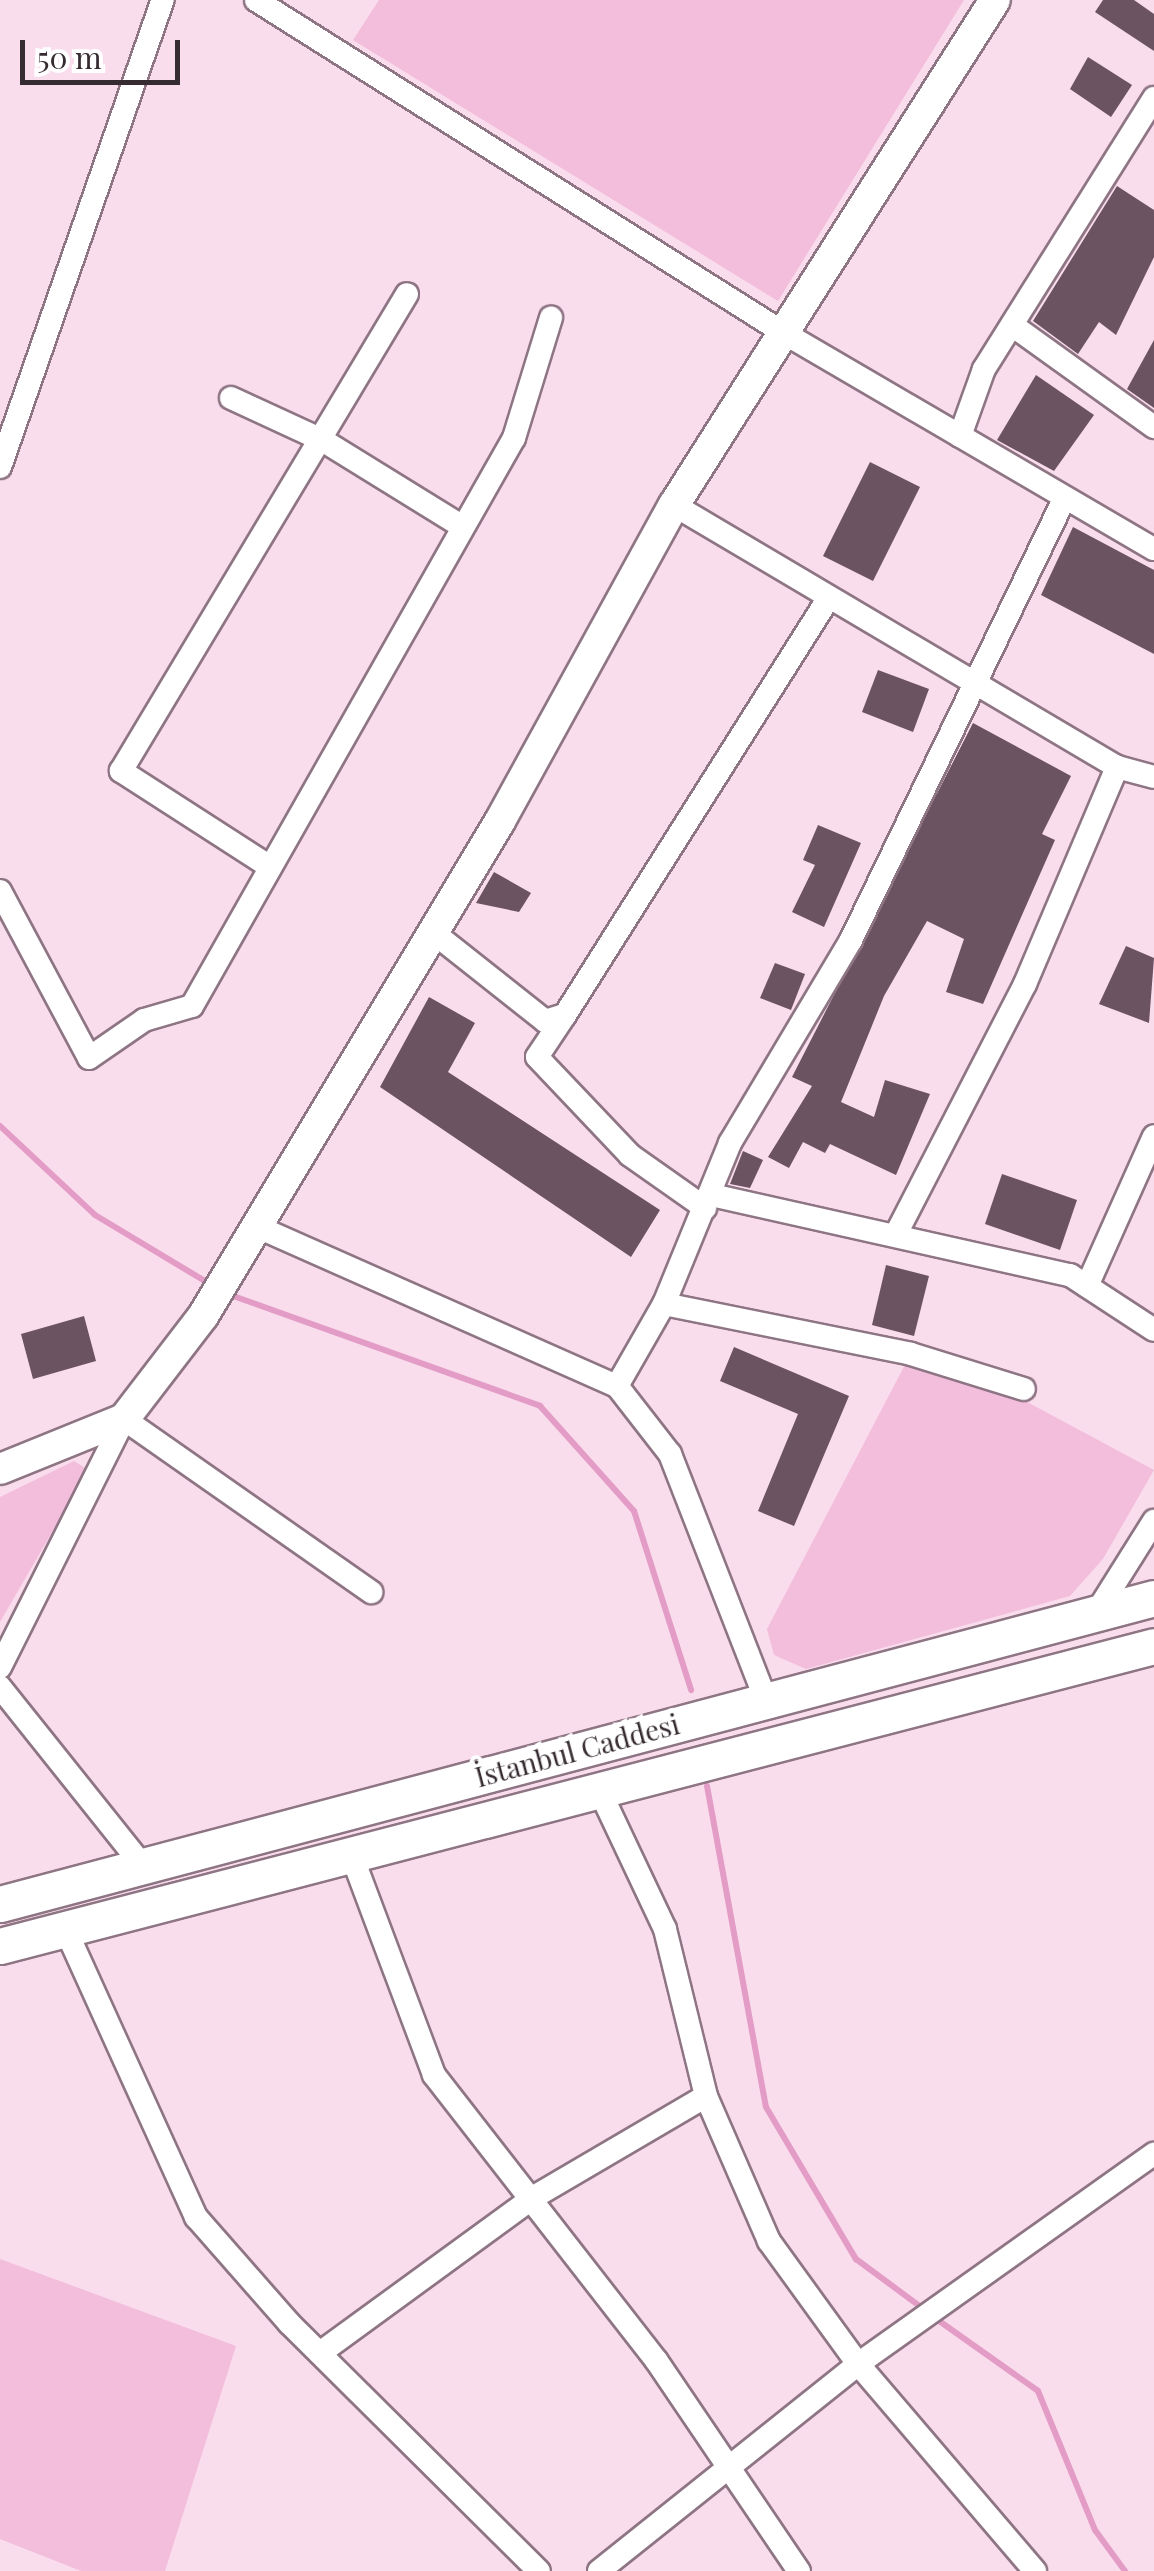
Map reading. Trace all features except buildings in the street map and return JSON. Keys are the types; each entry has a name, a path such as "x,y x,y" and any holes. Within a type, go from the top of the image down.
{"main road":[{"name":"İstanbul Caddesi","path":"0,1904 1154,1598"},
{"name":"İstanbul Caddesi","path":"0,1946 598,1786 1154,1646"}],"street":[{"path":"0,467 163,0"},
{"path":"256,0 784,333 1154,549"},
{"path":"0,1667 124,1418 204,1316 253,1238 434,933 674,505 995,0"},
{"path":"960,436 1012,325 1154,98"},
{"path":"268,866 121,771 407,294"},
{"path":"0,892 89,1058 144,1020 192,1006 514,438 551,318"},
{"path":"1012,325 1154,427"},
{"path":"232,398 322,440 462,526"},
{"path":"617,1386 664,1304 730,1143 851,940 972,682 1066,498"},
{"path":"674,505 1117,768 1154,777"},
{"path":"829,597 538,1057 630,1156 708,1202 896,1234 1087,1286 1154,1330"},
{"path":"896,1234 1025,984 1117,768"},
{"path":"434,933 545,1021 565,1015"},
{"path":"1087,1286 1154,1136"},
{"path":"253,1238 617,1386 670,1454 766,1700"},
{"path":"664,1304 911,1354 1024,1389"},
{"path":"0,1469 124,1418"},
{"path":"124,1418 371,1592"},
{"path":"1096,1613 1154,1521"},
{"path":"0,1687 142,1865"},
{"path":"598,1786 665,1928 706,2096 769,2241 858,2364 1035,2571"},
{"path":"350,1852 434,2075 534,2197 799,2571"},
{"path":"64,1926 196,2217 320,2353 539,2571"},
{"path":"320,2353 534,2197 706,2096"},
{"path":"599,2571 722,2466 910,2326 1154,2154"}],"shaded area":[{"path":"379,0 964,0 778,301 353,40"},
{"path":"909,1357 1005,1390 1154,1470 1103,1559 1070,1596 806,1669 774,1655 767,1629"},
{"path":"74,1461 88,1470 0,1622 0,1497"},
{"path":"0,2259 236,2346 165,2571 81,2571 0,2539"}],"waterway":[{"path":"0,1126 95,1215 210,1284"},
{"path":"225,1293 540,1406 634,1511 691,1690"},
{"path":"707,1786 766,2107 856,2259 925,2310"},
{"path":"935,2318 1038,2391 1095,2530 1125,2571"}]}
